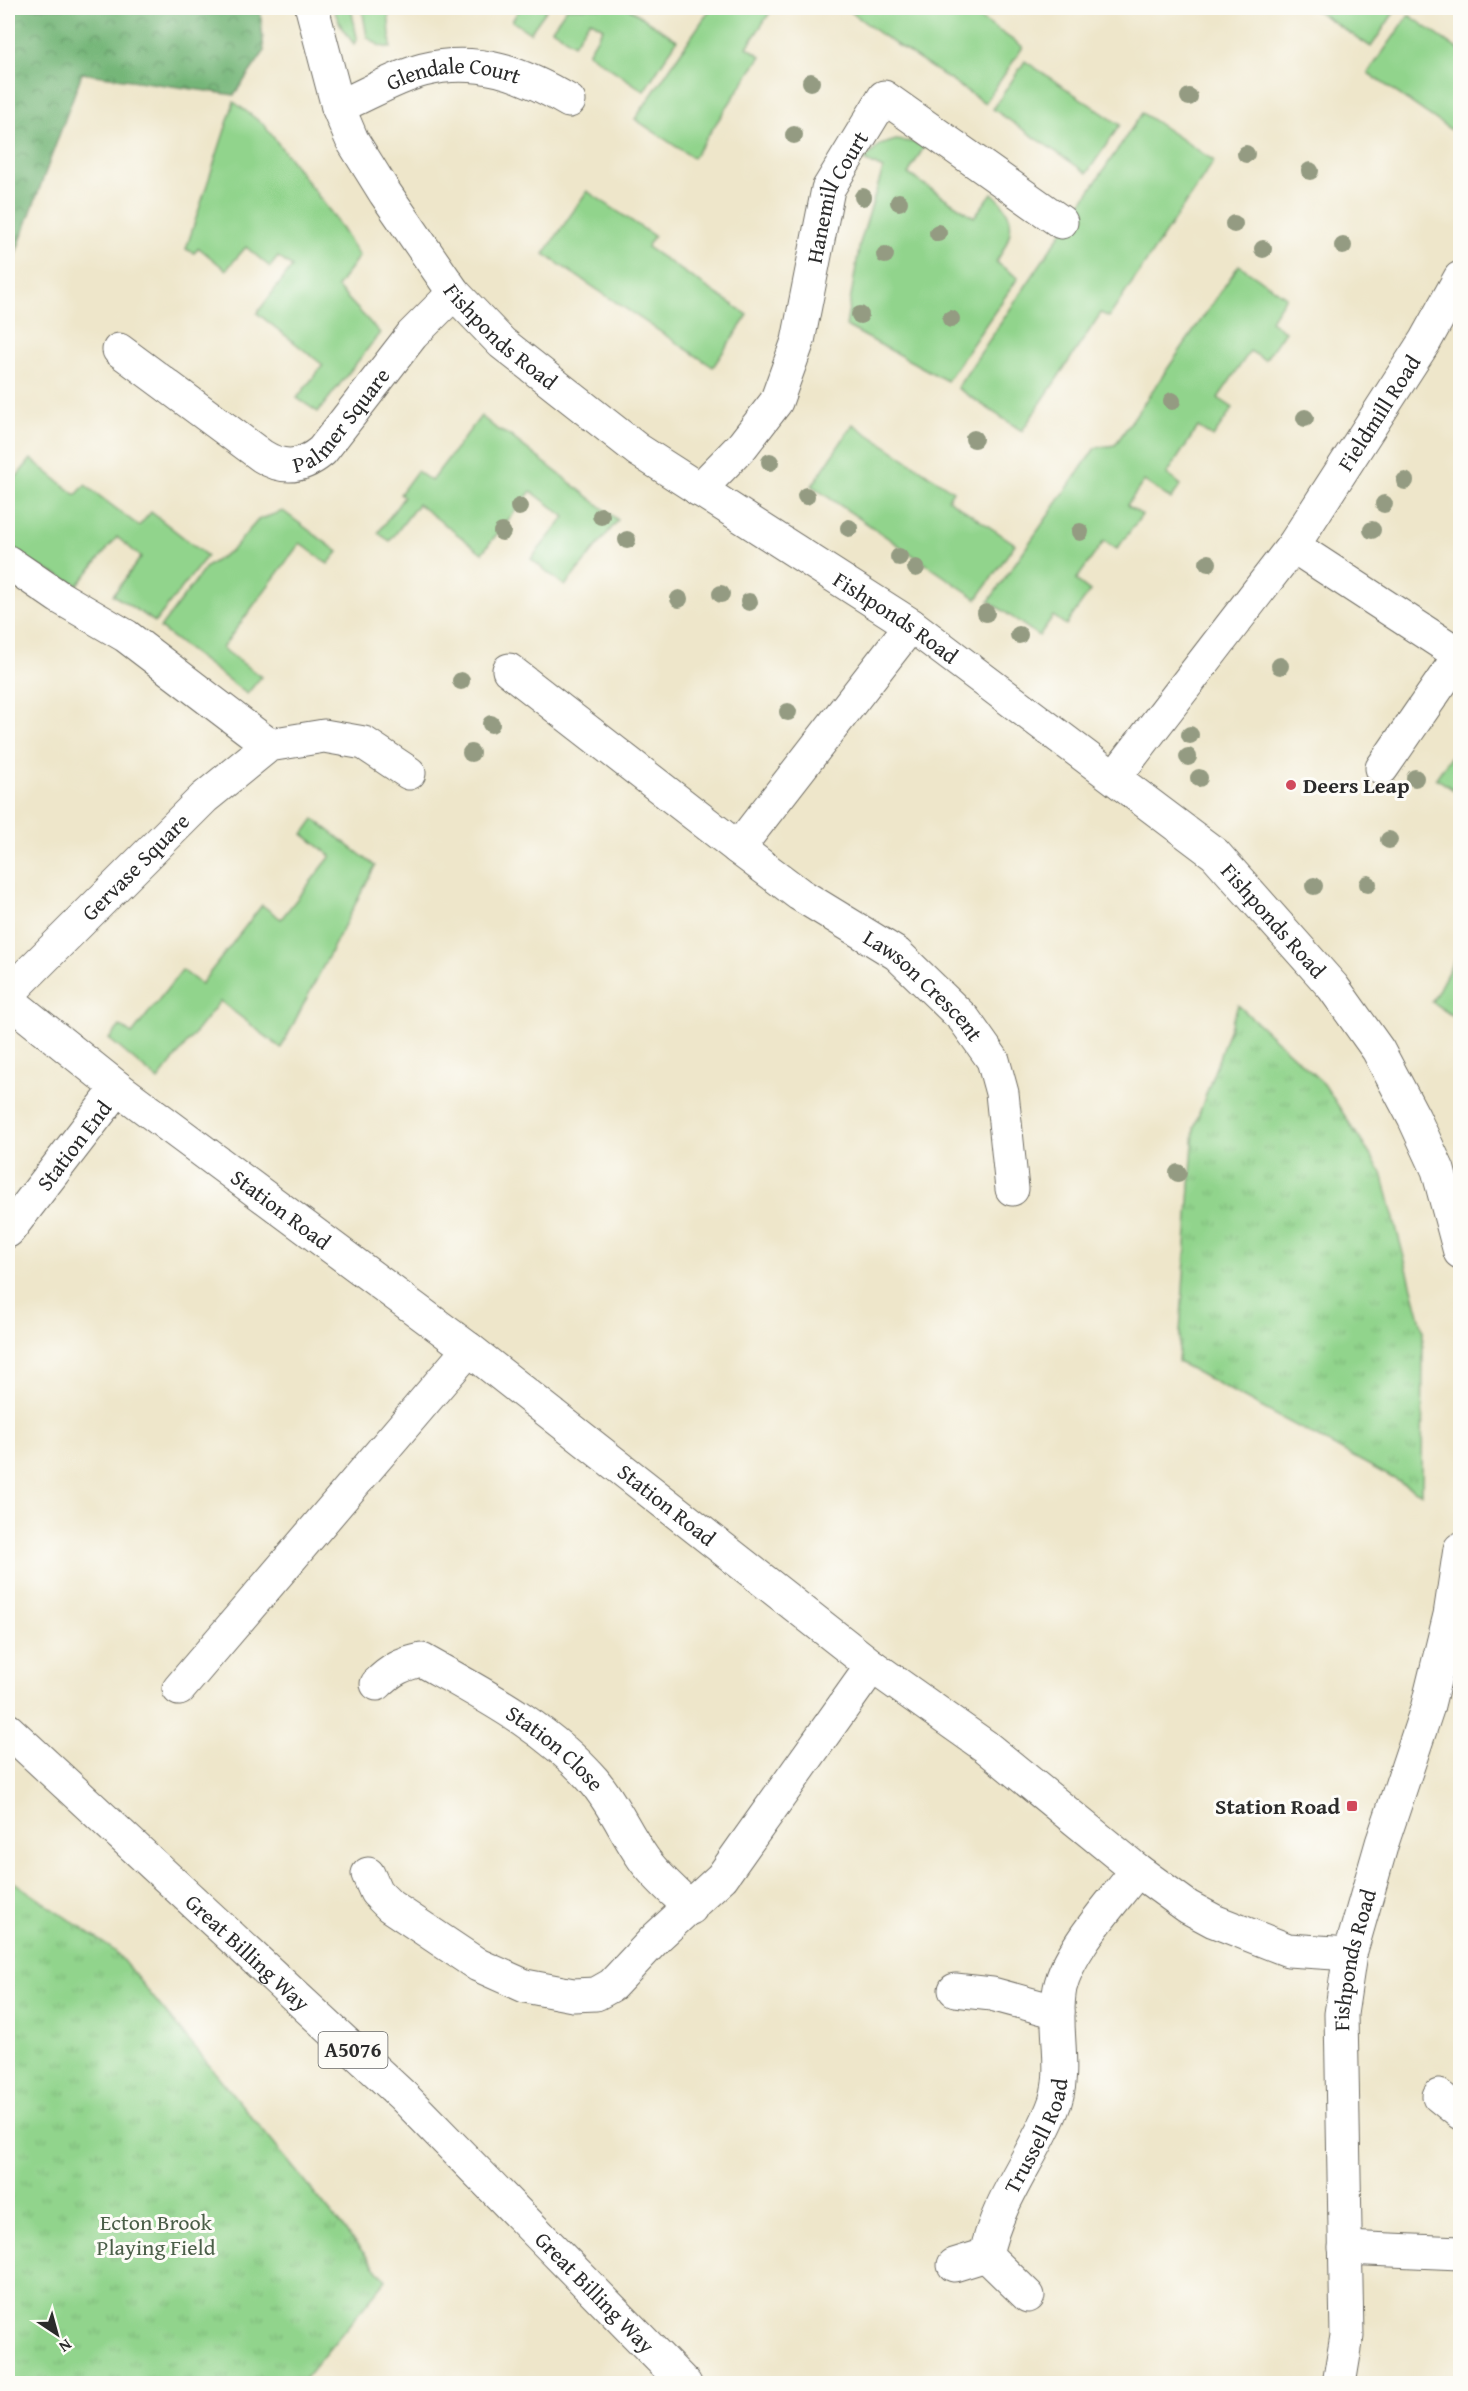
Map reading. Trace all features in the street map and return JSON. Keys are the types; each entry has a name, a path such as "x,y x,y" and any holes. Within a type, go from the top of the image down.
{"street":[{"name":"Fishponds Road","path":"312,8 338,107 352,141 454,293 502,343 638,450 911,625 1215,854 1333,987 1378,1050 1414,1118 1449,1165 1461,1252"},
{"name":"Glendale Court","path":"338,107 423,70 466,66 500,68 543,86 569,101"},
{"name":"Hanemill Court","path":"699,490 742,446 776,402 798,341 828,189 884,97 1061,222"},
{"name":"Fieldmill Road","path":"1115,777 1293,546 1425,340 1461,278"},
{"name":"Palmer Square","path":"119,350 262,456 273,463 298,465 322,452 412,334 454,293"},
{"path":"1293,546 1460,655 1382,768"},
{"path":"8,562 59,597 126,636 269,745"},
{"path":"738,848 911,625"},
{"name":"Lawson Crescent","path":"509,670 799,894 897,954 964,1019 993,1060 1002,1093 1012,1189"},
{"name":"Gervase Square","path":"8,994 204,798 269,745 324,736 364,743 409,773"},
{"name":"Station Road","path":"8,1000 118,1088 470,1349 872,1666 986,1746 1137,1870 1188,1907 1246,1935 1288,1950 1350,1954"},
{"name":"Station End","path":"8,1231 118,1088"},
{"path":"179,1689 470,1349"},
{"name":"Fishponds Road","path":"1338,2384 1347,2336 1341,2014 1350,1954 1382,1843 1427,1709 1450,1615 1461,1549"},
{"name":"Station Close","path":"377,1684 390,1672 405,1663 422,1660 509,1709 562,1750 592,1778 614,1804 624,1829 645,1861 691,1908"},
{"path":"368,1874 376,1892 390,1906 478,1965 525,1986 573,1995 596,1994 612,1985 657,1937 722,1877 872,1666"},
{"name":"Great Billing Way","path":"8,1730 403,2096 685,2384"},
{"name":"Trussell Road","path":"986,2255 992,2226 1053,2110 1060,2085 1058,2012 1061,1987 1074,1955 1137,1870"},
{"path":"955,1990 992,1994 1058,2012"},
{"path":"1345,2248 1461,2253"},
{"path":"954,2265 986,2255 1028,2295"}],"green space":[{"path":"8,8 260,8 264,52 234,95 82,73 8,274"},
{"path":"333,8 351,8 357,38 354,44 342,28"},
{"path":"362,8 388,8 391,48 380,46 367,37"},
{"path":"520,8 548,8 530,33 512,21"},
{"path":"567,8 628,8 677,40 644,91 588,53 603,28 590,20 574,44 552,29"},
{"path":"711,8 773,8 747,47 761,56 693,158 635,119"},
{"path":"846,8 965,8 1023,47 985,103 880,34"},
{"path":"1312,8 1397,8 1371,47"},
{"path":"1409,15 1460,51 1460,136 1368,73"},
{"path":"1025,61 1120,125 1087,173 993,109"},
{"path":"234,102 264,125 332,214 359,256 337,287 380,333 318,412 297,398 323,365 257,313 292,267 278,257 270,267 246,247 226,270 199,248 194,253 186,249"},
{"path":"1142,113 1214,161 1109,317 1101,313 1022,431 957,388"},
{"path":"896,140 912,142 924,147 908,174 974,217 992,193 1006,210 1011,226 1007,243 996,262 1018,278 947,381 846,326 860,243 883,169 864,160 880,145"},
{"path":"587,191 654,236 647,247 748,315 713,367 544,254"},
{"path":"1239,265 1286,297 1270,321 1285,331 1265,360 1250,351 1218,398 1233,408 1213,437 1198,427 1167,474 1181,485 1171,499 1144,481 1127,505 1142,515 1117,549 1104,541 1076,580 1090,591 1066,625 1053,616 1039,636 989,601 1095,448 1115,445"},
{"path":"481,416 618,520 565,586 531,559 565,517 531,491 482,553 418,504 390,541 378,533 404,497 400,494 417,471 431,481"},
{"path":"853,424 953,491 948,499 1015,544 977,599 812,486"},
{"path":"31,459 76,495 85,485 139,526 151,512 207,556 155,622 113,595 141,557 117,537 78,585 32,563 8,544 8,487"},
{"path":"283,511 338,552 328,564 300,543 222,648 261,677 247,694 160,628 206,567 232,550 258,520"},
{"path":"1460,743 1460,794 1436,778"},
{"path":"314,819 375,866 281,1048 220,1001 158,1080 109,1039 120,1026 132,1034 182,970 201,984 262,905 281,919 331,856 303,834"},
{"path":"1460,949 1460,1021 1432,1002"},
{"path":"1238,1005 1324,1084 1382,1173 1423,1330 1422,1494 1178,1362 1194,1128"},
{"name":"Ecton Brook Playing Field","path":"8,1878 115,1951 386,2280 301,2383 8,2383"}],"place":[{"name":"Deers Leap","path":"1291,785"},
{"name":"Station Road","path":"1352,1806"}]}
